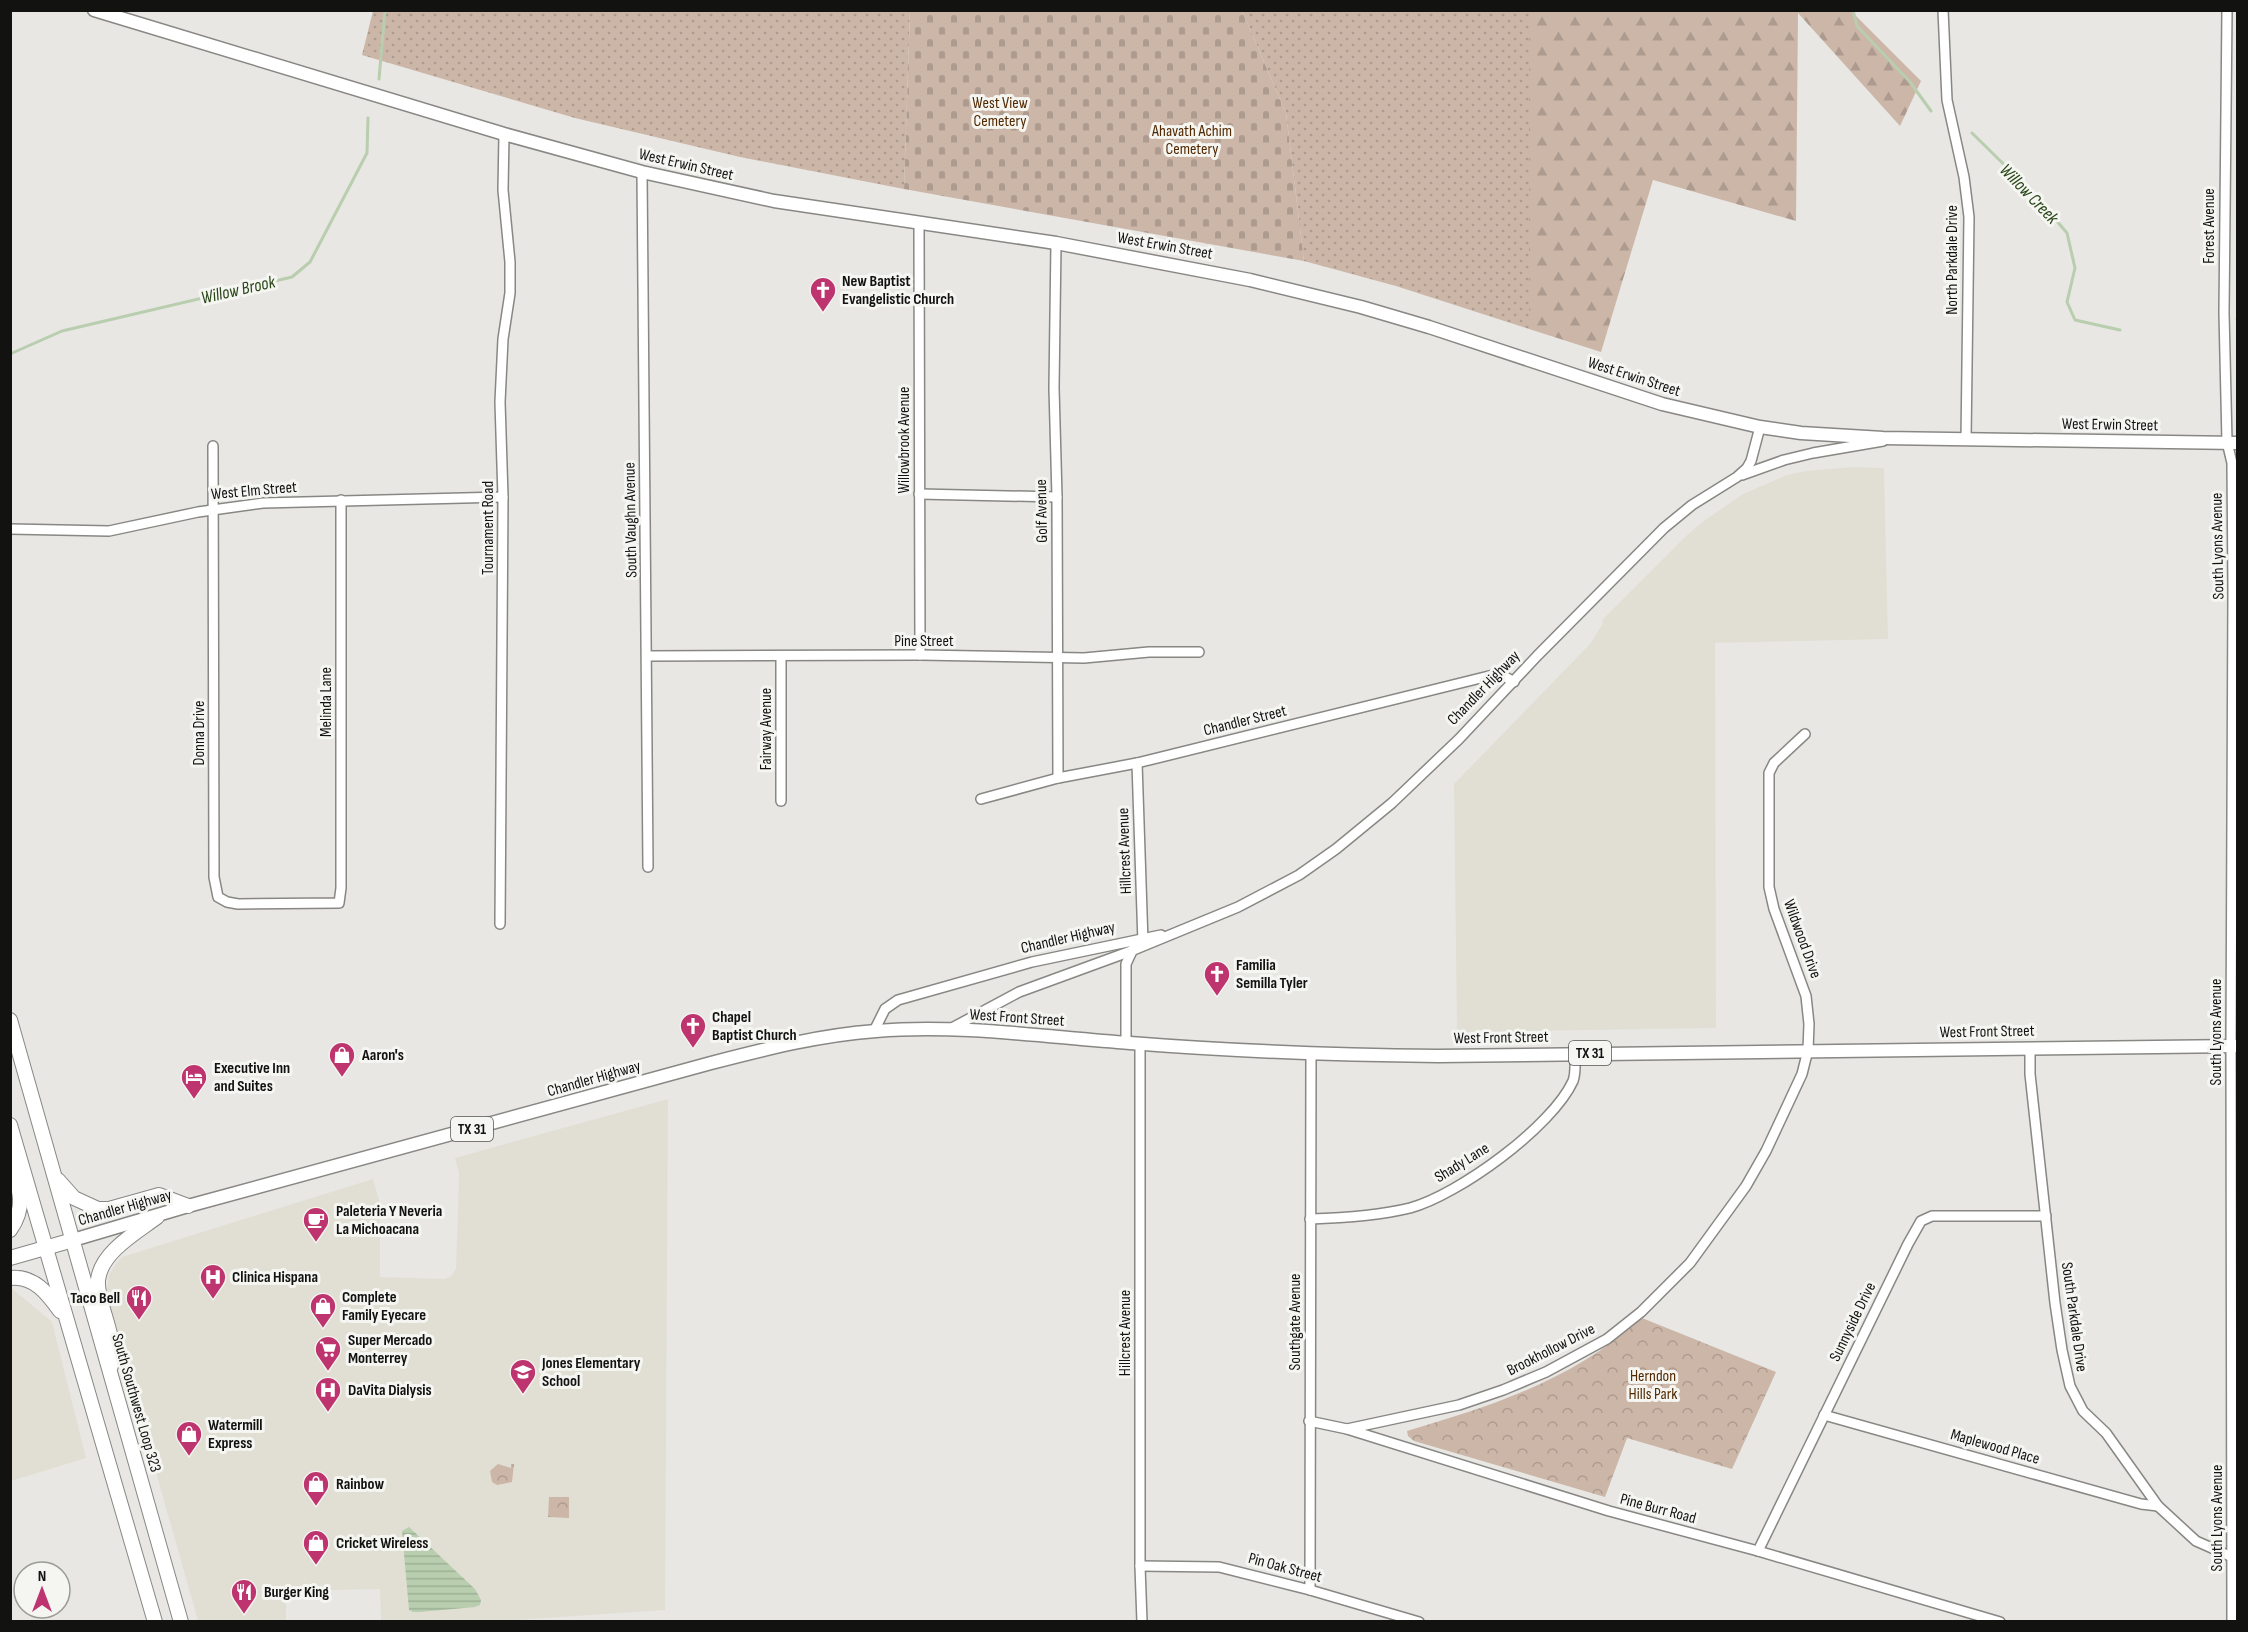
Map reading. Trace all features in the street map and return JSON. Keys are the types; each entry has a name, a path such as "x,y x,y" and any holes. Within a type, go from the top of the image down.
{"highway":[{"name":"South Southwest Loop 323","path":"10,1020 181,1622"},
{"path":"10,1125 155,1622"},
{"path":"10,1160 21,1201 19,1214 10,1230"},
{"path":"54,1173 74,1198 98,1209 109,1209 159,1196 188,1206"},
{"path":"110,1371 114,1346 99,1292 98,1277 105,1262 114,1251 156,1217"},
{"name":"Chandler Highway","path":"10,1258 73,1240"},
{"path":"10,1278 22,1277 40,1287 66,1320"}],"main road":[{"name":"West Erwin Street","path":"94,10 504,134 642,172 764,199 1056,243 1216,272 1361,307 1454,335 1662,404 1760,427 1801,433 1899,439 2232,442"},
{"name":"West Front Street","path":"874,1031 950,1029 1140,1044 1311,1054 1438,1056 2234,1046"},
{"name":"Chandler Highway","path":"73,1240 188,1206 749,1053 804,1041 874,1031"}],"street":[{"name":"North Parkdale Drive","path":"1943,10 1947,100 1964,177 1969,217 1966,440"},
{"name":"Forest Avenue","path":"2227,10 2224,313 2232,442"},
{"name":"Tournament Road","path":"500,924 503,497 500,402 503,339 510,293 510,262 503,189 504,134"},
{"name":"South Vaughn Avenue","path":"642,172 648,656 648,867"},
{"name":"Willowbrook Avenue","path":"919,224 920,655"},
{"name":"Golf Avenue","path":"1056,243 1054,387 1057,497 1058,778"},
{"name":"Chandler Highway","path":"1737,477 1751,461 1760,427"},
{"name":"Chandler Highway","path":"874,1031 885,1009 898,1000 1032,962 1143,942 1238,907 1299,875 1336,849 1392,803 1664,528 1692,505 1737,477 1813,453 1899,439"},
{"name":"South Lyons Avenue","path":"2232,442 2236,589 2232,1622"},
{"name":"Donna Drive","path":"213,446 214,886 218,897 238,904 339,903"},
{"path":"919,494 1057,497"},
{"name":"West Elm Street","path":"10,530 109,531 214,510 263,503 503,497"},
{"name":"Melinda Lane","path":"339,903 341,888 341,500"},
{"name":"Pine Street","path":"648,656 920,655 1084,658 1149,652 1199,652"},
{"name":"Fairway Avenue","path":"782,657 782,801"},
{"name":"Chandler Street","path":"981,799 1058,778 1137,763 1493,675 1502,675 1514,682"},
{"name":"Wildwood Drive","path":"1761,1159 1802,1074 1808,1050 1809,1024 1806,996 1773,909 1767,861 1769,773 1774,763 1805,734"},
{"name":"Hillcrest Avenue","path":"1137,763 1143,942"},
{"path":"1126,1043 1126,964 1131,951 1143,942"},
{"name":"Chandler Highway","path":"950,1029 1019,992 1131,951"},
{"name":"Hillcrest Avenue","path":"1140,1044 1140,1566 1142,1622"},
{"name":"South Parkdale Drive","path":"2030,1049 2030,1074 2046,1216 2062,1350 2070,1386 2083,1411 2106,1433 2158,1506 2196,1541 2232,1557"},
{"name":"Shady Lane","path":"1310,1219 1365,1217 1412,1207 1449,1191 1494,1163 1527,1136 1553,1109 1574,1078 1575,1053"},
{"name":"Southgate Avenue","path":"1310,1590 1311,1054"},
{"name":"Brookhollow Drive","path":"1347,1429 1459,1405 1503,1390 1546,1372 1607,1339 1641,1312 1690,1263 1746,1186 1761,1159"},
{"name":"Sunnyside Drive","path":"1758,1551 1921,1221 1932,1216 2046,1216"},
{"name":"Maplewood Place","path":"1824,1415 2141,1504 2158,1506"},
{"name":"Pine Burr Road","path":"1310,1421 1347,1429 1609,1511 1758,1551 2000,1622"},
{"name":"Pin Oak Street","path":"1140,1566 1219,1567 1310,1590 1419,1622"}],"shaded area":[{"path":"1853,467 1884,468 1888,639 1715,643 1716,1028 1457,1032 1454,784 1590,644 1602,625 1603,619 1701,523 1743,494 1787,475"},
{"path":"668,1099 665,1610 500,1621 381,1621 380,1589 286,1591 286,1621 198,1621 106,1296 109,1275 122,1257 373,1179 380,1204 380,1277 445,1279 451,1276 456,1269 459,1174 455,1158"},
{"path":"10,1287 52,1322 86,1458 11,1481"},
{"path":"409,1527 475,1589 481,1600 480,1605 420,1612 409,1610 402,1531"}],"green space":[{"path":"373,11 910,11 904,189 740,157 575,118 362,55"},
{"path":"910,11 1242,11 1286,113 1304,261 904,189"},
{"path":"1242,11 1529,11 1529,329 1396,286 1304,261 1286,113"},
{"path":"1529,11 1851,11 1921,81 1900,126 1798,13 1796,221 1653,180 1601,352 1529,329"},
{"name":"Herndon Hills Park","path":"1642,1318 1776,1372 1732,1469 1627,1438 1605,1497 1414,1441 1408,1436 1407,1431 1502,1400 1560,1374 1615,1340"},
{"path":"498,1464 511,1468 511,1464 514,1464 512,1482 497,1485 492,1482 490,1471"},
{"path":"549,1497 569,1497 569,1518 548,1517"}],"waterway":[{"name":"Willow Brook","path":"379,79 385,10"},
{"name":"Willow Creek","path":"1853,10 1857,26 1910,82 1931,111"},
{"name":"Willow Brook","path":"10,354 62,331 292,277 310,262 367,153 368,118"},
{"name":"Willow Creek","path":"1972,133 2033,193 2067,233 2075,268 2067,302 2075,320 2120,330"}],"place":[{"name":"New Baptist Evangelistic Church","path":"823,313"},
{"name":"Familia Semilla Tyler","path":"1217,997"},
{"name":"Chapel Baptist Church","path":"693,1049"},
{"name":"Aaron's","path":"342,1078"},
{"name":"Executive Inn and Suites","path":"194,1100"},
{"name":"Paleteria Y Neveria La Michoacana","path":"316,1243"},
{"name":"Clinica Hispana","path":"213,1300"},
{"name":"Taco Bell","path":"139,1321"},
{"name":"Complete Family Eyecare","path":"323,1329"},
{"name":"Super Mercado Monterrey","path":"328,1372"},
{"name":"Jones Elementary School","path":"523,1395"},
{"name":"DaVita Dialysis","path":"328,1413"},
{"name":"Watermill Express","path":"189,1457"},
{"name":"Rainbow","path":"316,1507"},
{"name":"Cricket Wireless","path":"316,1566"},
{"name":"Burger King","path":"244,1615"}],"park label":[{"name":"West View Cemetery","path":"1000,112"},
{"name":"Ahavath Achim Cemetery","path":"1192,140"}]}
